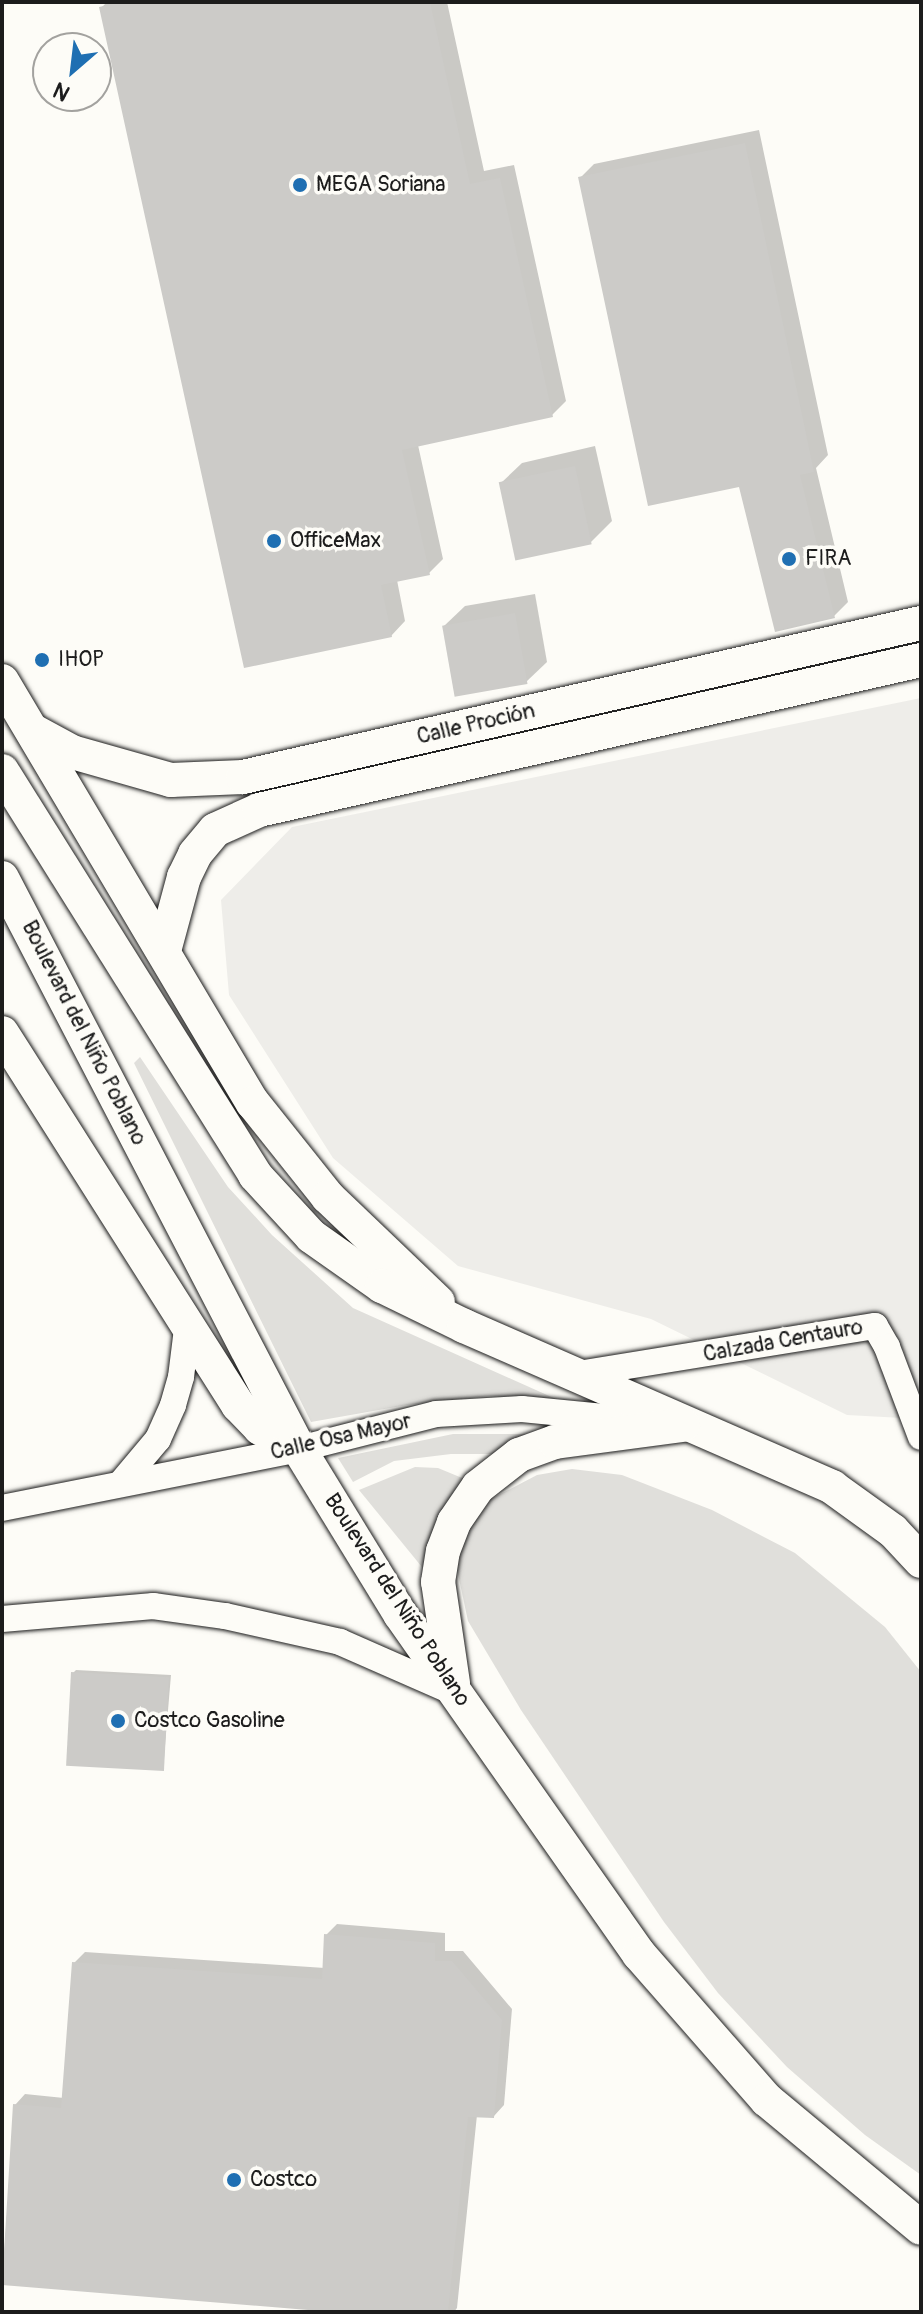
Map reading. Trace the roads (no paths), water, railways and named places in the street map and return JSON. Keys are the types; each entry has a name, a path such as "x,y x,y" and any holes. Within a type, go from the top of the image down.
{"main road":[{"name":"Calle Proción","path":"35,732 72,752 171,780 243,777 921,623"},
{"name":"Calle Proción","path":"164,951 184,877 195,854 215,830 259,810 921,660"},
{"path":"2,681 253,1103 328,1197 464,1326"},
{"path":"2,771 255,1175 311,1236 382,1286 464,1326 832,1487 893,1531 921,1561"},
{"name":"Boulevard del Niño Poblano","path":"2,878 299,1449 400,1614 639,1954 767,2100 921,2228"},
{"path":"2,1033 238,1405 260,1428 299,1449"},
{"path":"454,1692 438,1582 443,1551 454,1522 478,1487 519,1455 555,1442 684,1424"}],"street":[{"name":"Calzada Centauro","path":"572,1375 875,1326 887,1347 921,1437"},
{"path":"121,1483 158,1439 173,1405 181,1377 187,1329"},
{"name":"Calle Osa Mayor","path":"2,1508 299,1449 436,1414 522,1409 684,1424"},
{"path":"2,1619 153,1606 225,1616 340,1642 454,1692"}],"place":[{"name":"MEGA Soriana","path":"300,185"},
{"name":"OfficeMax","path":"274,541"},
{"name":"FIRA","path":"789,559"},
{"name":"IHOP","path":"42,660"},
{"name":"Costco Gasoline","path":"118,1721"},
{"name":"Costco","path":"234,2180"}]}
